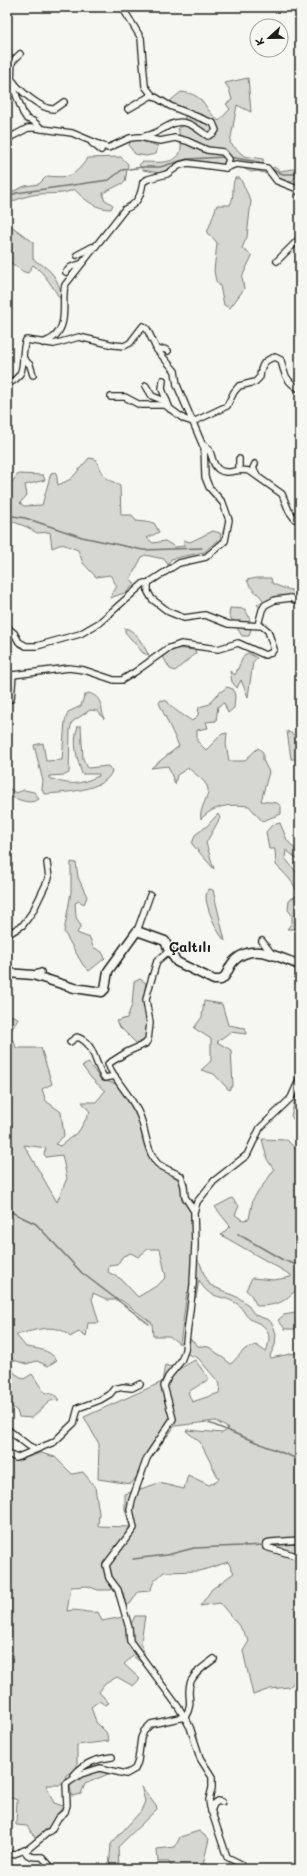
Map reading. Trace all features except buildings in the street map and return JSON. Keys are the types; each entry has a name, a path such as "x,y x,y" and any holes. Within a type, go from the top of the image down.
{"street":[{"path":"7,139 28,128 43,129 72,133 108,148 130,138 151,135 168,124 179,122 191,125 208,136 214,133 216,130 213,123 170,106 152,95 145,86 141,38 122,7"},
{"path":"20,54 12,62 11,81 23,113 27,119 33,121 43,129"},
{"path":"11,75 19,89 45,108 54,109 64,102"},
{"path":"128,109 152,95"},
{"path":"139,137 160,141 175,138 187,141 207,150 223,152 229,159 226,168"},
{"path":"87,138 101,150"},
{"path":"43,343 54,338 60,329 65,312 63,293 65,285 80,264 125,209 133,206 139,199 143,182 148,179 168,174 180,165 188,163 226,168 236,164 267,168 277,181 295,188 300,193"},
{"path":"277,261 300,238"},
{"path":"77,255 85,252 100,241"},
{"path":"66,272 71,267 80,264"},
{"path":"7,384 13,382 20,375 23,369 26,340 54,344 79,337 124,346 130,343 142,326 147,329 158,351 175,371 178,384 204,446 205,477 212,491 223,503 230,520 225,541 206,557 180,564 148,583 144,583 136,588 99,623 80,634 37,646 26,646 19,642 14,633 7,627"},
{"path":"158,351 164,349 168,351"},
{"path":"111,397 125,397 140,405 165,405 184,419 193,422 227,406 234,392 239,386 255,382 260,377 261,367 266,360 275,357 281,360 284,374 292,385 300,389"},
{"path":"23,358 30,365 33,375"},
{"path":"163,380 162,389 170,409"},
{"path":"146,386 152,396 167,402"},
{"path":"204,446 206,445 209,449 213,463 217,468 228,472 246,469 262,482 282,494 292,516 295,519 300,519"},
{"path":"239,459 240,469"},
{"path":"255,464 253,468 254,473 262,482"},
{"path":"7,672 13,675 69,668 84,670 114,680 122,680 167,648 181,644 218,649 238,643 265,655 271,653 274,649 268,632 262,626 228,624 205,615 184,618 169,612 152,599 148,592 148,583"},
{"path":"258,625 265,605 275,600 291,598 300,603"},
{"path":"11,699 13,675"},
{"path":"7,934 23,925 33,911 49,878 47,864"},
{"path":"7,973 37,973 74,988 102,992 105,989 108,971 137,931 150,895"},
{"path":"137,931 165,941 169,952 177,962 214,980 221,980 225,978 233,961 242,954 250,951 261,952 300,965"},
{"path":"262,941 273,956"},
{"path":"169,952 157,961 146,1000 150,1023 148,1040 145,1044 127,1052 108,1064 128,1094 140,1116 148,1147 157,1163 181,1176 185,1197 194,1211"},
{"path":"70,1042 77,1037 83,1039 92,1050 100,1073 105,1078 115,1076"},
{"path":"245,1869 239,1863 228,1857 211,1811 209,1800 212,1788 212,1777 200,1758 190,1727 185,1717 130,1641 129,1628 118,1590 109,1578 106,1565 134,1528 130,1510 132,1500 147,1458 173,1419 164,1386 168,1377 181,1361 185,1350 193,1285 194,1211 197,1202 214,1181 247,1155 260,1128 291,1098 300,1078"},
{"path":"7,1453 16,1458 54,1442 74,1423 78,1408 100,1400 110,1394 114,1389 123,1387 132,1388 140,1384"},
{"path":"7,1429 29,1446 36,1449"},
{"path":"300,1540 271,1542 267,1543 266,1547 300,1557"},
{"path":"71,1779 100,1768 126,1774 135,1769 138,1761 141,1738 144,1731 151,1724 185,1717 191,1706 191,1680 200,1670 214,1659"},
{"path":"7,1855 26,1850 51,1830 58,1818 65,1812 68,1805 66,1784 88,1763 96,1759 112,1756"},
{"path":"211,1811 214,1804 218,1801 222,1802"},
{"path":"26,1850 26,1853 30,1857 42,1857 53,1869"}],"shaded area":[{"path":"248,78 251,112 237,105 230,143 244,156 263,159 263,169 267,172 274,167 280,171 300,168 300,177 295,177 292,182 289,182 258,171 251,172 241,167 200,161 188,161 159,173 143,170 139,165 142,162 166,162 177,157 180,153 181,142 178,128 184,125 185,116 170,101 181,92 189,93 200,99 219,121 230,109 226,104 232,100 229,89 225,83"},
{"path":"138,140 158,146 156,154 146,156 135,154 129,146 130,141"},
{"path":"121,157 128,164 125,182 103,193 104,199 113,205 111,209 95,206 74,189 62,193 32,195 7,204 7,194 25,186 39,184 47,176 61,177 71,175 79,169 88,158"},
{"path":"235,178 240,178 251,201 247,237 242,248 252,256 242,277 244,289 230,308 224,305 220,286 216,281 214,271 217,243 207,233 217,205 230,205"},
{"path":"7,223 33,242 33,259 48,269 54,276 60,289 61,300 45,277 33,265 28,273 22,271 7,261"},
{"path":"89,458 95,459 105,477 120,486 121,515 132,515 136,521 154,523 159,532 147,538 153,543 165,541 175,547 184,546 184,540 190,542 213,531 220,533 221,538 204,552 171,559 168,565 164,559 145,555 142,557 130,579 135,583 127,592 110,598 117,586 110,575 96,577 83,563 78,550 62,544 52,548 50,532 37,533 14,522 7,522 7,489 18,474 43,475 45,480 25,485 27,495 20,503 24,506 42,505 51,473 56,472 58,485 71,479"},
{"path":"271,578 272,583 275,585 300,592 300,598 297,599 291,595 274,599 261,608 257,605 263,600 250,586 247,580"},
{"path":"230,608 245,609 250,622 251,629 249,636 242,636 229,615"},
{"path":"125,628 129,629 136,635 149,655 143,653 125,632"},
{"path":"176,648 195,650 196,653 175,671 170,669 162,655"},
{"path":"248,653 257,658 253,662 248,697 241,680 237,688 232,682 230,671 235,675 244,655"},
{"path":"227,687 233,689 235,696 234,708 228,713 224,703 218,706 216,721 206,722 208,728 197,730 197,741 206,750 222,734 227,733 226,744 229,761 244,761 258,748 263,752 263,760 269,772 261,801 277,803 281,806 281,814 262,821 249,806 242,805 223,806 217,808 206,814 201,819 201,811 208,793 207,786 203,781 188,768 177,775 175,784 168,766 151,768 179,746 159,703 161,700 167,701 175,710 192,721 198,715 199,707 210,704 213,698"},
{"path":"88,693 93,694 98,699 104,719 98,711 90,710 72,722 70,730 69,773 65,775 49,776 49,778 69,783 80,783 99,776 99,774 82,774 75,744 78,726 81,726 83,759 88,768 108,766 112,771 108,778 92,787 71,792 44,794 42,789 43,781 34,745 43,743 46,761 62,760 65,721 68,712 81,706 84,696"},
{"path":"287,731 300,738 300,759 291,759"},
{"path":"7,787 16,793 24,790 34,792 39,799 27,802 7,796"},
{"path":"218,814 220,818 206,843 214,869 192,844 195,835 207,826"},
{"path":"280,823 287,840 300,855 300,861 286,850 285,858 296,872 300,871 300,932 297,929 287,929 292,923 292,915 288,910 289,900 298,895 297,891 289,879 276,865 275,849 269,849 266,832 272,825"},
{"path":"71,862 76,863 78,877 87,897 84,904 79,901 75,903 76,917 81,926 77,933 90,938 93,947 102,952 105,958 89,971 83,965 64,932 71,892"},
{"path":"209,889 213,890 225,941 215,926 207,906 206,895"},
{"path":"140,979 146,983 144,999 148,1028 146,1039 137,1044 118,1025 116,1021 127,1018 132,1005 134,982"},
{"path":"204,1001 222,1004 228,1025 245,1028 246,1034 230,1032 217,1042 231,1050 233,1085 229,1090 214,1074 201,1070 211,1061 211,1039 194,1028 202,1017"},
{"path":"7,1014 18,1018 14,1026 7,1034"},
{"path":"7,1041 14,1041 16,1048 41,1048 52,1084 42,1089 46,1101 61,1112 64,1136 55,1144 60,1146 79,1131 90,1112 82,1102 96,1102 105,1091 92,1079 82,1066 89,1063 101,1080 117,1084 139,1119 155,1165 179,1180 184,1199 191,1212 192,1254 200,1263 210,1285 239,1298 247,1304 255,1315 269,1320 273,1325 276,1334 275,1345 270,1356 271,1358 300,1352 300,1678 289,1687 270,1689 253,1695 243,1651 249,1641 240,1627 220,1603 200,1606 212,1589 234,1573 228,1562 200,1571 164,1572 154,1581 150,1591 138,1592 130,1604 126,1605 123,1592 114,1587 111,1590 98,1590 87,1586 71,1587 67,1611 75,1610 98,1612 102,1621 123,1617 131,1624 135,1616 145,1616 141,1642 146,1660 142,1663 133,1656 124,1664 140,1679 133,1686 117,1677 105,1684 99,1692 109,1703 105,1705 99,1701 91,1707 96,1722 106,1732 109,1741 77,1745 77,1770 66,1775 65,1780 59,1785 46,1785 54,1803 63,1806 48,1829 36,1839 27,1826 16,1825 17,1800 7,1796 7,1456 17,1460 41,1453 55,1457 72,1474 83,1472 95,1487 99,1513 98,1526 130,1527 125,1509 125,1494 159,1483 184,1489 188,1475 209,1485 219,1479 200,1442 186,1431 223,1433 228,1428 215,1421 175,1426 131,1484 98,1479 99,1444 84,1417 162,1382 165,1365 179,1369 195,1360 209,1379 188,1392 192,1402 219,1393 220,1384 198,1358 187,1354 190,1339 198,1346 209,1347 231,1364 245,1349 256,1345 266,1352 269,1338 265,1328 248,1317 236,1303 211,1294 199,1280 196,1298 187,1292 180,1344 169,1336 153,1336 152,1323 121,1300 108,1300 93,1293 92,1299 99,1323 88,1323 86,1337 79,1332 70,1337 59,1329 52,1328 44,1328 16,1335 26,1347 47,1352 54,1356 57,1360 48,1366 37,1361 26,1364 10,1359 14,1373 24,1379 32,1374 44,1392 55,1395 59,1400 50,1401 32,1418 19,1417 17,1411 7,1403 7,1226 12,1219 7,1217","holes":["24,1145 46,1148 44,1154 46,1157 62,1155 67,1178 57,1202","148,1249 160,1249 166,1277 158,1285 138,1297 121,1279 108,1272 109,1266 117,1265 123,1256 131,1253 138,1257"]},
{"path":"296,1095 300,1096 300,1128 291,1116"},
{"path":"262,1139 287,1140 295,1148 298,1161 300,1163 300,1290 280,1302 270,1305 257,1306 251,1295 246,1290 252,1278 274,1280 291,1277 291,1275 221,1235 230,1226 215,1207 232,1198 239,1206 235,1215 243,1220 249,1219 253,1199 274,1170 267,1159"},
{"path":"300,1312 300,1328 285,1329 278,1320 284,1315"},
{"path":"94,1771 108,1774 85,1784 81,1794 72,1796 70,1787 73,1781"},
{"path":"141,1786 157,1809 118,1847 119,1869 109,1869 111,1844 141,1811 145,1801"},
{"path":"199,1831 209,1839 202,1869 179,1869 179,1866 172,1868 169,1862 158,1862 157,1849 175,1847 180,1837"}],"waterway":[{"path":"7,197 16,193 109,180 122,170 143,167 160,167 187,159 225,157"},
{"path":"229,157 259,162 264,165"},
{"path":"271,169 283,174 300,174"},
{"path":"7,515 25,518 82,537 143,550 202,548"},
{"path":"7,1210 36,1224 82,1273 149,1324"},
{"path":"238,1234 283,1260 300,1266"},
{"path":"209,1423 300,1460"},
{"path":"270,1545 300,1544"},
{"path":"133,1559 167,1555 194,1548 264,1545"},
{"path":"205,1869 206,1863"}],"district":[{"name":"Çaltılı","path":"190,947"}]}
